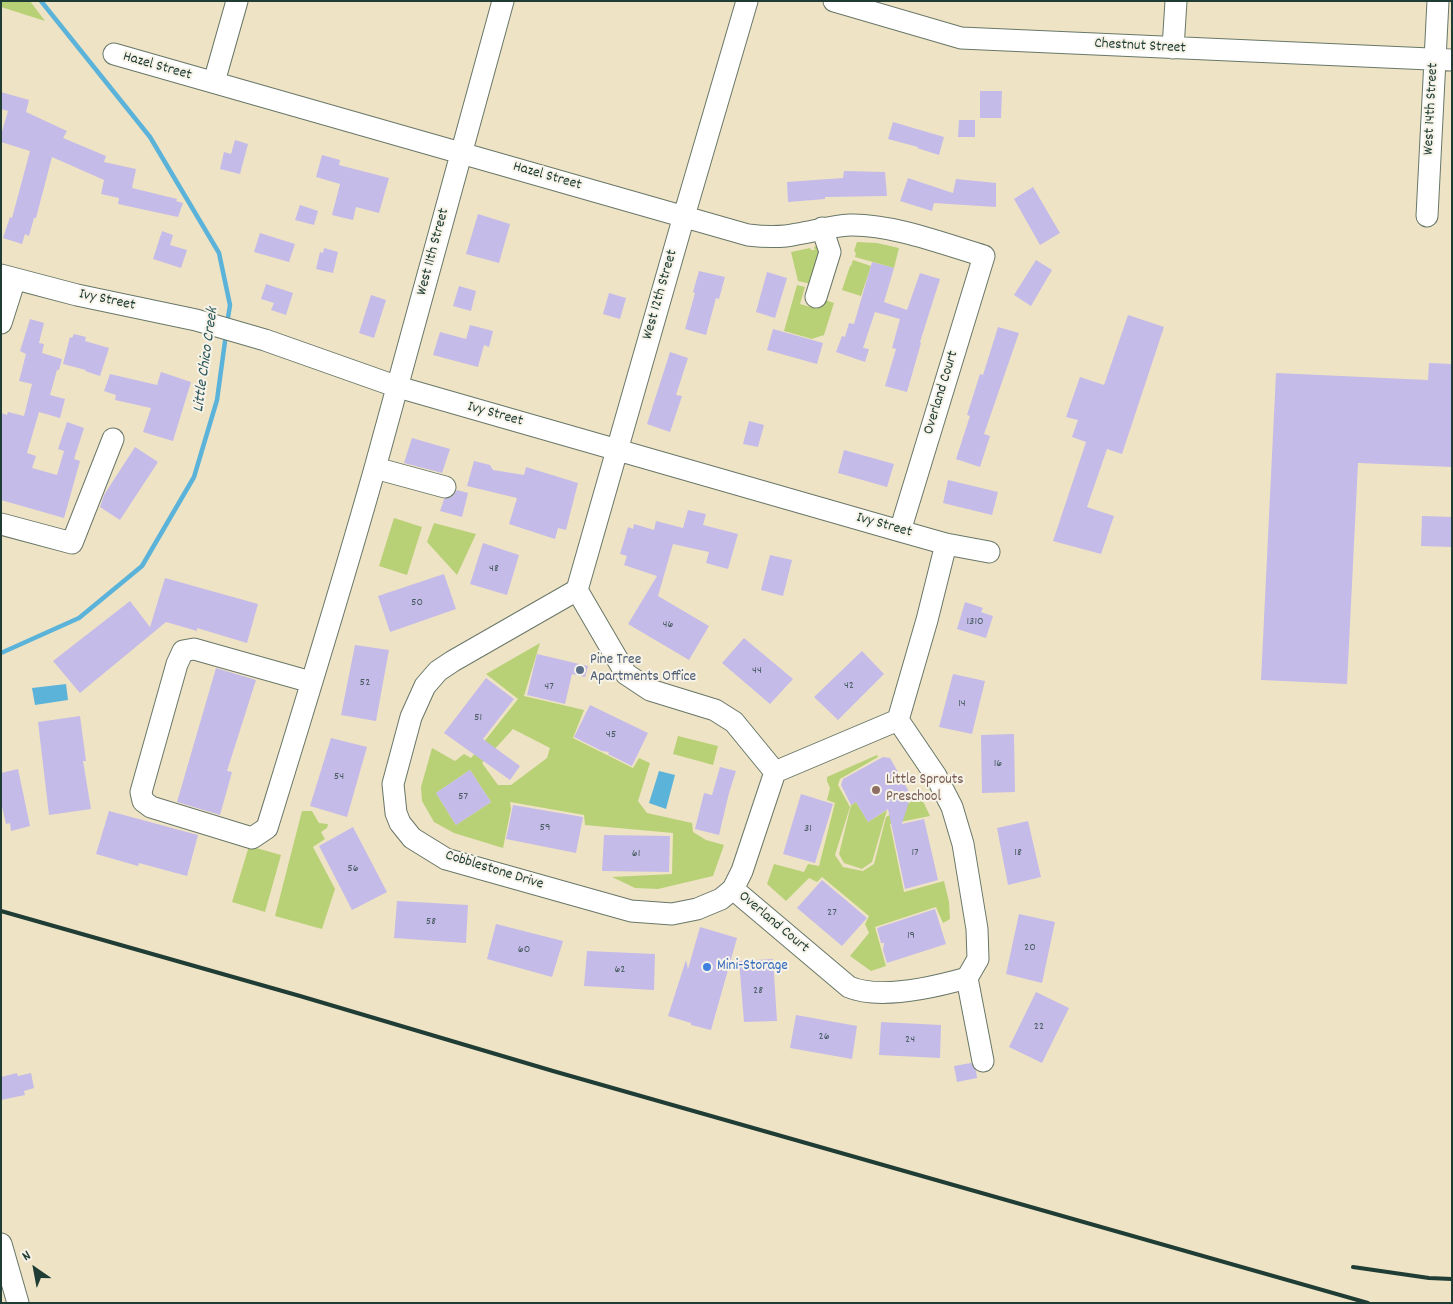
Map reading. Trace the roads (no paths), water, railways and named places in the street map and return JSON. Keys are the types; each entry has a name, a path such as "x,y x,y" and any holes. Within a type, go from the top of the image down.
{"street":[{"path":"214,82 237,1"},
{"name":"West 11th Street","path":"312,682 194,649 184,651 177,664 141,792 143,801 151,807 252,838 267,828 312,682 375,468 502,1"},
{"name":"West 12th Street","path":"577,590 616,449 747,1"},
{"name":"Chestnut Street","path":"834,1 961,38 1443,60"},
{"path":"1173,48 1176,1"},
{"name":"West 14th Street","path":"1427,216 1443,60 1438,1"},
{"name":"Hazel Street","path":"114,54 748,234 769,237 796,235 822,228 851,225 886,229 984,256"},
{"path":"816,297 830,252 822,228"},
{"name":"Overland Court","path":"900,531 984,256"},
{"path":"1,323 8,277"},
{"name":"Ivy Street","path":"8,277 77,295 196,320 262,339 398,387 946,544 989,552"},
{"path":"1,524 72,543 113,439"},
{"path":"375,468 445,487"},
{"path":"898,720 927,620 946,544"},
{"path":"577,590 626,674 650,690 715,710 734,722 775,772 898,720"},
{"name":"Cobblestone Drive","path":"577,590 452,661 438,671 425,686 411,717 393,784 395,806 400,824 412,838 446,859 631,911 672,914 697,909 721,899 733,889"},
{"path":"898,720 936,776 952,807 963,844 977,929 978,959 967,978 983,1061"},
{"name":"Overland Court","path":"775,772 742,871 733,889 850,987 860,992 877,993 904,990 940,985 967,978"},
{"path":"3,1257 18,1303"}],"water":[{"path":"66,684 68,700 35,705 32,688"},
{"path":"659,771 675,775 666,809 649,803"}],"waterway":[{"name":"Little Chico Creek","path":"41,1 150,137 219,253 230,305 227,324"},
{"name":"Little Chico Creek","path":"1,653 79,618 142,566 194,477 217,400 226,334"}],"railway":[{"path":"1,911 300,996 553,1071 1368,1303"},
{"path":"1353,1267 1429,1278 1452,1279"}],"place":[{"name":"Pine Tree Apartments Office","path":"580,670"},
{"name":"Little Sprouts Preschool","path":"876,790"},
{"name":"Mini-Storage","path":"707,967"}]}
